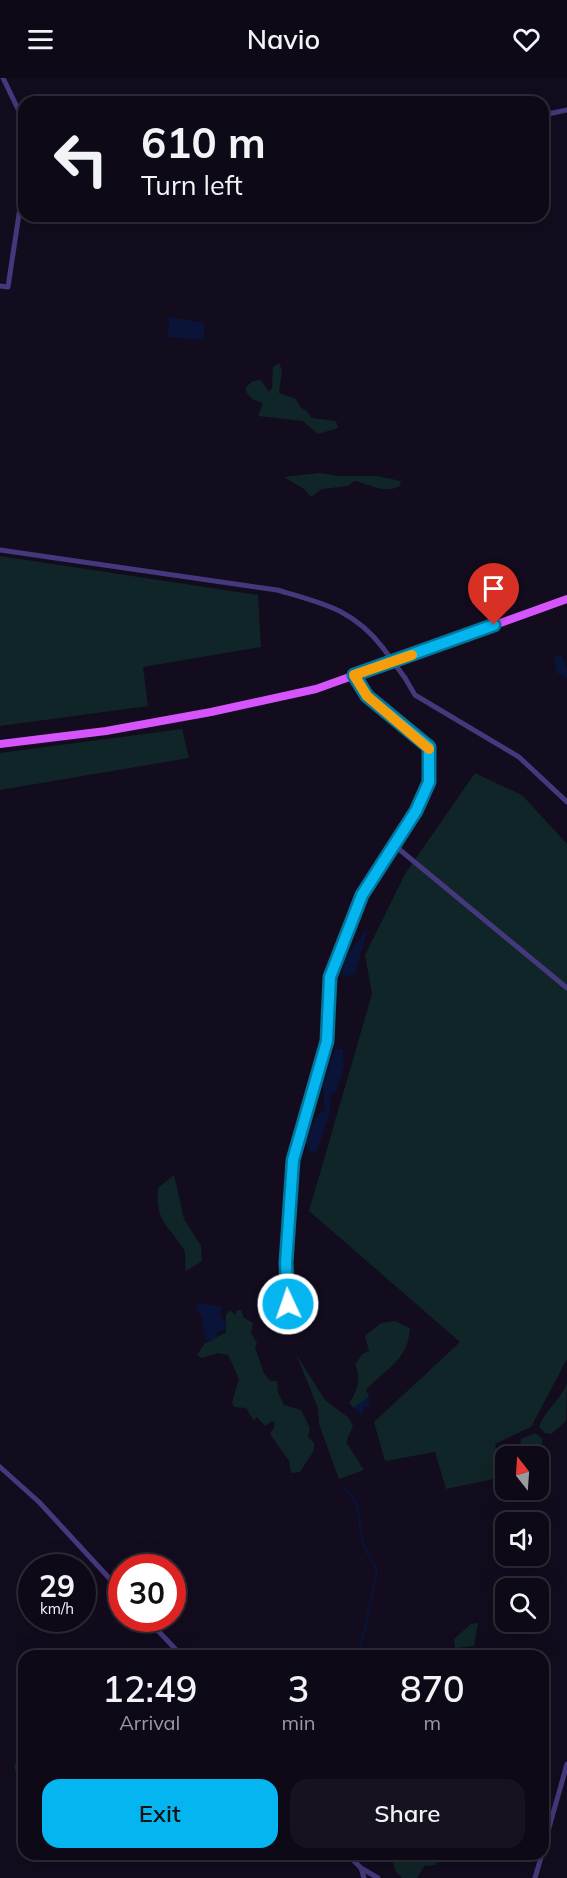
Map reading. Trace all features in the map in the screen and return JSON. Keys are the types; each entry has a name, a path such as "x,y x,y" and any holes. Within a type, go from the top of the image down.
{"main road":[{"path":"0,744 106,731 211,712 316,689 567,599"}],"street":[{"path":"3,78 18,106"},
{"path":"549,114 567,110"},
{"path":"0,286 8,287 18,221"},
{"path":"0,550 277,590 321,603 351,616 366,627 405,678 415,695 519,757 567,802"},
{"path":"288,1304 286,1263 293,1160 327,1041 330,977 362,895 416,811 429,782 429,747 367,696 354,675"},
{"path":"393,845 567,988"},
{"path":"0,1467 39,1502 108,1577"},
{"path":"159,1632 176,1650"},
{"path":"549,1828 567,1764"},
{"path":"352,1860 378,1878"},
{"path":"535,1878 540,1860"},
{"path":"361,1868 364,1878"}],"green space":[{"path":"279,363 282,370 279,393 296,399 301,408 306,410 312,418 336,421 338,428 318,434 303,421 258,416 263,403 252,399 246,392 246,387 253,381 261,380 269,392 272,388 273,367"},
{"path":"320,473 339,476 377,476 401,481 400,486 388,489 354,481 348,486 322,489 311,497 304,489 284,477"},
{"path":"0,556 258,595 261,647 143,667 148,706 0,726"},
{"path":"182,729 189,758 0,790 0,753"},
{"path":"475,773 522,795 567,844 567,1359 531,1427 495,1444 495,1479 446,1489 435,1452 385,1461 374,1422 460,1342 309,1211 372,994 365,955 405,874"},
{"path":"174,1175 184,1219 201,1246 202,1261 186,1271 184,1250 163,1221 158,1208 158,1188"},
{"path":"230,1310 235,1315 237,1310 241,1310 244,1318 253,1323 251,1333 257,1343 255,1347 264,1373 270,1381 277,1381 278,1392 284,1405 301,1410 310,1428 308,1437 314,1443 314,1450 300,1472 291,1473 289,1461 270,1434 275,1426 273,1421 265,1426 257,1417 254,1421 246,1408 234,1407 232,1402 239,1379 228,1355 218,1353 202,1358 197,1355 205,1343 226,1333 226,1315"},
{"path":"395,1321 410,1328 405,1349 395,1363 366,1390 369,1397 354,1408 349,1403 358,1384 355,1365 362,1354 369,1351 365,1336 381,1323"},
{"path":"296,1354 325,1400 349,1418 353,1426 346,1442 364,1470 339,1479 319,1424 318,1408"},
{"path":"567,1383 566,1421 551,1434 545,1433 539,1427 541,1421 561,1395"},
{"path":"535,1433 543,1439 542,1444 538,1446 520,1446 521,1439"},
{"path":"478,1623 474,1646 455,1648 454,1639 471,1624"},
{"path":"18,1760 18,1776 16,1774 14,1765"},
{"path":"392,1860 436,1860 437,1865 424,1866 417,1878 402,1878 396,1872"}],"water":[{"path":"169,317 204,323 204,340 168,337"},
{"path":"561,654 567,668 567,678 557,673 554,658"},
{"path":"368,927 356,972 350,976 341,975 347,955"},
{"path":"335,1049 343,1049 344,1066 336,1092 331,1094 329,1116 316,1153 309,1152 305,1141 317,1115 325,1111 323,1084"},
{"path":"199,1303 222,1307 220,1315 227,1325 225,1330 217,1332 216,1338 208,1342 201,1316 196,1307"},
{"path":"369,1397 370,1407 364,1407 362,1416 354,1408"}],"waterway":[{"path":"343,1488 352,1495 357,1507 363,1545 377,1570 360,1650"}],"slow traffic":[{"path":"412,655 354,675 367,696 429,749"}],"route":[{"path":"288,1304 286,1263 293,1160 327,1041 330,977 341,943 362,895 416,811 429,782 429,747 367,696 354,675 494,625"}]}
